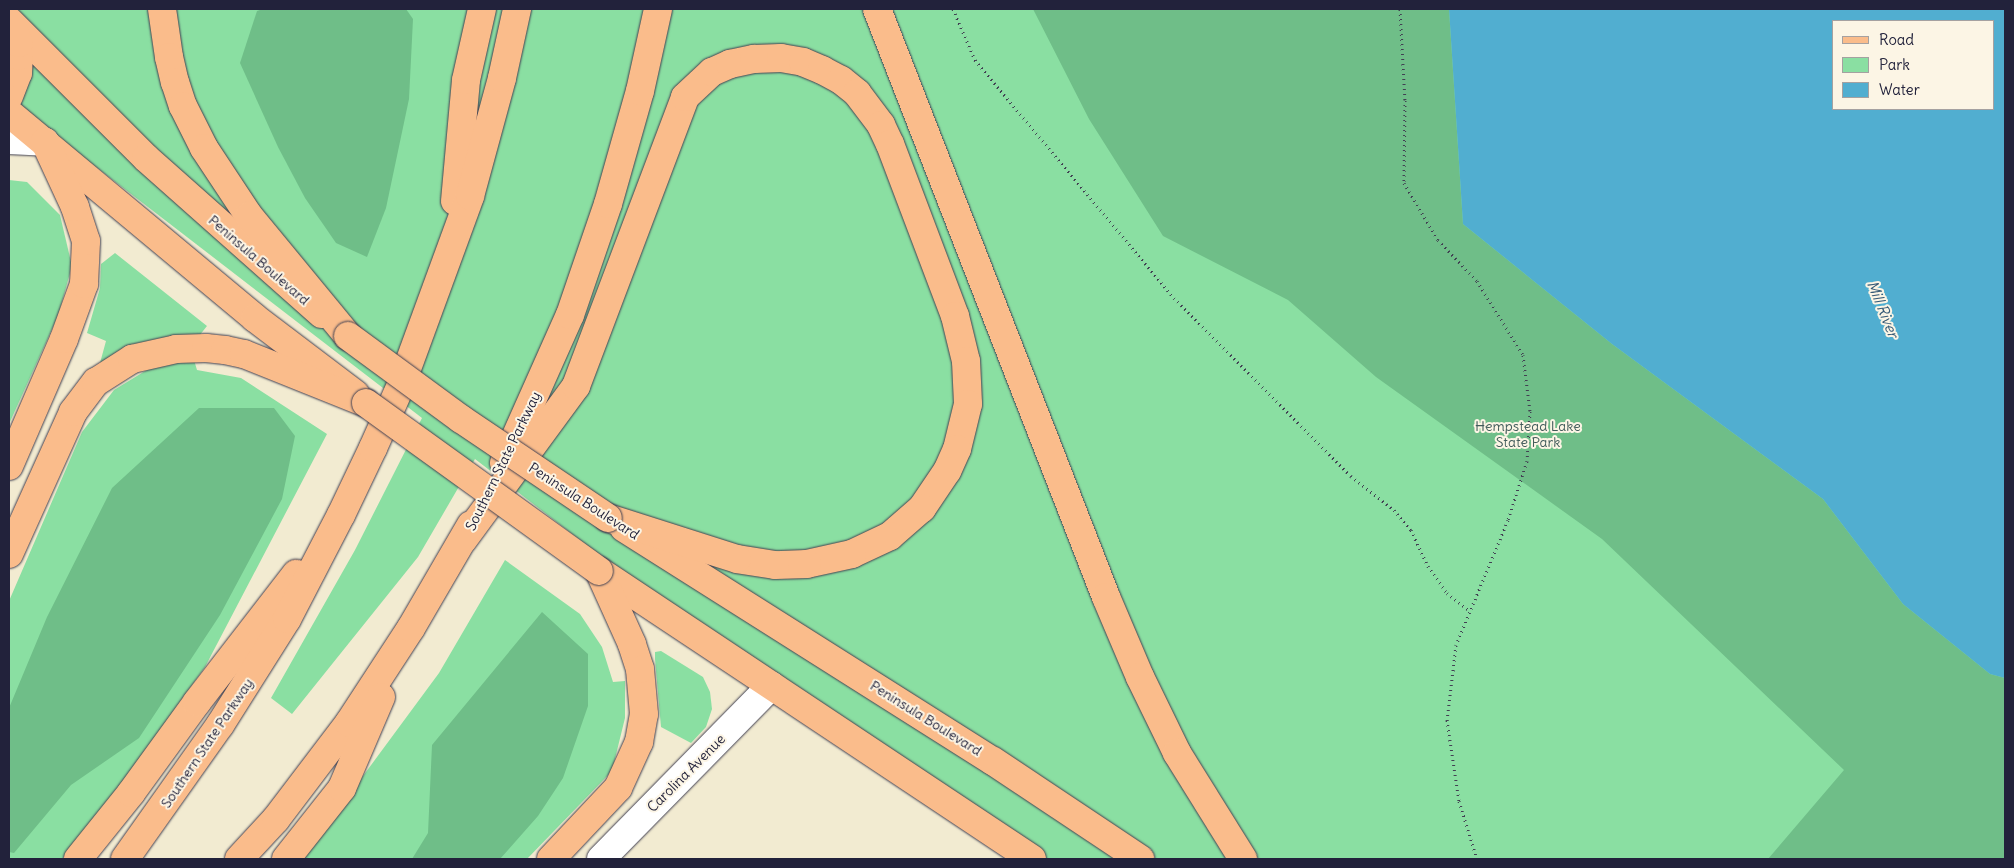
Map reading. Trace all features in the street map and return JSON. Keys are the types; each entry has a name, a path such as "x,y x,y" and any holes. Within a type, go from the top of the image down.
{"main road":[{"path":"162,9 169,57 175,82 183,106 204,148 249,216 348,336"},
{"path":"451,248 466,80 482,9"},
{"name":"Southern State Parkway","path":"125,859 182,781 252,676 287,619 341,515 401,385 470,196 517,9"},
{"name":"Southern State Parkway","path":"239,859 276,818 349,723 410,628 463,540 518,435 570,315 608,204 640,91 658,9"},
{"path":"877,9 1106,597 1143,684 1177,753 1243,859"},
{"path":"9,96 18,73 19,56 19,43 10,22"},
{"name":"Peninsula Boulevard","path":"10,22 100,115 193,202 294,292 348,336 461,419 608,518 994,761 1140,859"},
{"path":"463,540 576,386 686,97 712,72 730,64 754,58 781,58 803,62 822,70 841,80 857,93 881,125 890,144 955,316 966,361 968,404 957,449 947,471 922,508 890,536 852,554 807,564 775,564 738,559 608,518"},
{"path":"9,113 256,318 366,403 599,571 1032,859"},
{"path":"9,466 64,339 84,284 86,241 75,207 45,142"},
{"path":"9,554 73,412 96,382 132,359 176,348 225,350 244,354 366,403"},
{"path":"78,859 131,793 196,702 341,515"},
{"path":"551,859 618,788 639,742 644,714 640,669 632,644 599,571"},
{"path":"286,859 342,788 410,628"}],"street":[{"path":"9,140 45,142"},
{"name":"Carolina Avenue","path":"601,859 770,686"}],"path":[{"path":"953,9 975,60 1174,298 1351,476 1394,510 1411,530 1428,566 1447,593 1470,611"},
{"path":"1400,9 1404,100 1404,183 1438,240 1477,281 1523,355 1530,411 1527,461 1508,520 1456,646 1447,720 1459,801 1477,859"}],"green space":[{"name":"Hempstead Lake State Park","path":"9,9 2005,9 2005,859 1038,859 615,567 475,459 418,557 292,714 271,698 355,550 422,418 9,100"},
{"path":"263,9 406,9 413,19 409,99 386,208 367,257 336,243 305,198 278,147 240,63 257,11"},
{"path":"1033,9 1449,9 1463,224 1612,344 1823,499 1903,604 1990,674 2005,678 2005,859 1768,859 1844,770 1602,539 1376,377 1288,300 1163,236 1089,119"},
{"path":"9,180 27,182 60,215 72,266 58,316 9,424"},
{"path":"115,253 207,326 199,336 168,338 126,346 100,363 106,341 87,333 100,288 101,264"},
{"path":"194,360 197,370 241,378 327,434 205,667 111,798 62,859 9,859 9,601 82,432 114,390 155,365"},
{"path":"199,408 274,408 295,436 282,499 220,615 139,738 71,785 14,853 9,852 9,708 47,617 112,488"},
{"path":"505,560 580,614 602,647 613,682 625,681 625,718 612,771 527,859 298,859 318,837 439,673"},
{"path":"542,612 588,654 588,706 563,778 538,816 500,859 412,859 428,833 432,745"},
{"path":"661,651 703,677 710,692 712,709 706,727 691,743 661,727 655,652"}],"water":[{"name":"Mill River","path":"1449,9 2005,9 2005,678 1990,674 1903,604 1823,499 1612,344 1463,224"}]}
